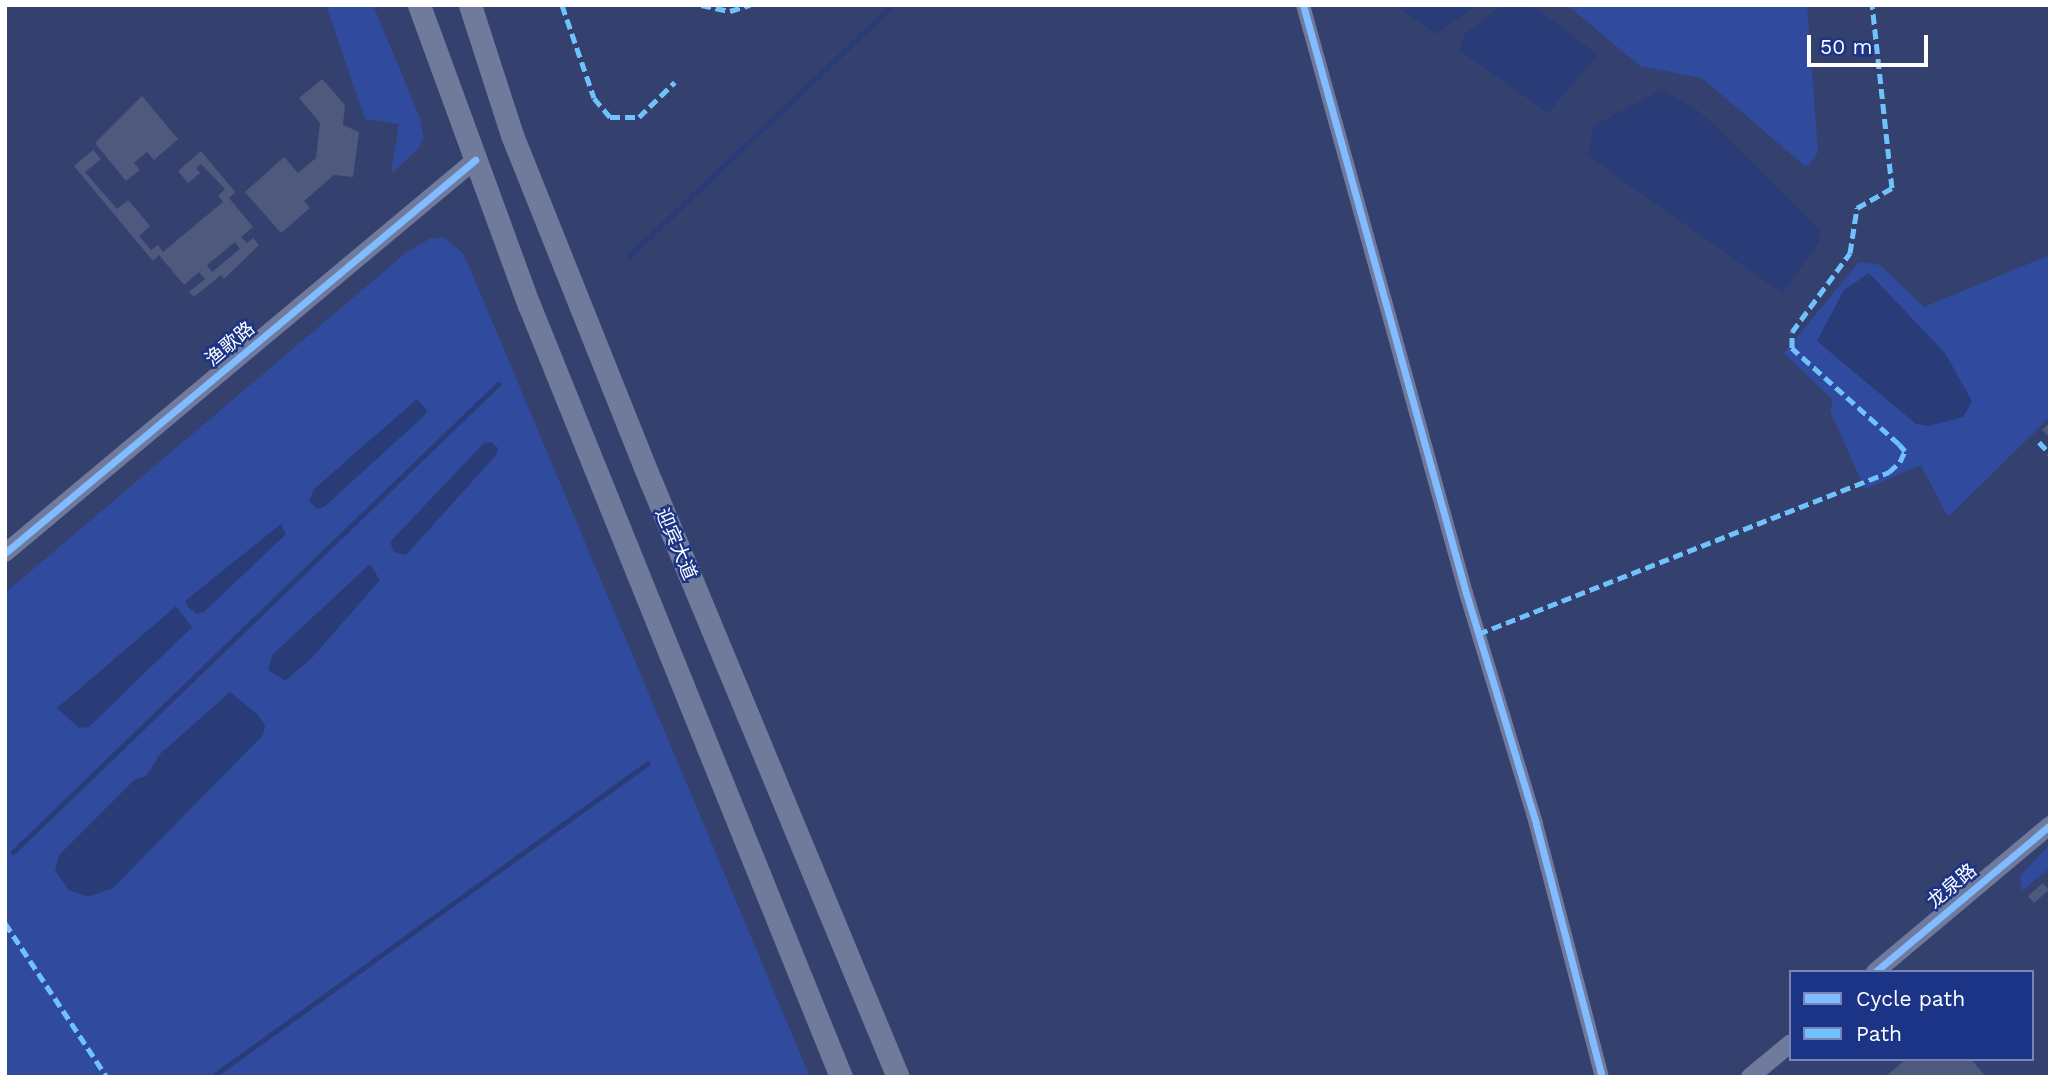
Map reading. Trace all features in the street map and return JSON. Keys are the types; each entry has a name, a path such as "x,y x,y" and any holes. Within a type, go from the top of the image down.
{"highway":[{"path":"419,5 529,305 841,1077"},
{"name":"迎宾大道","path":"470,5 512,135 651,482 898,1077"}],"street":[{"path":"1303,5 1466,593 1536,824 1601,1077"},
{"name":"渔歌路","path":"5,553 475,160"},
{"name":"龙泉路","path":"1877,970 2050,825"},
{"path":"1750,1077 1789,1045"}],"shaded area":[{"path":"326,5 373,5 420,118 424,138 419,148 391,174 399,124 365,119"},
{"path":"1395,5 1477,5 1436,34"},
{"path":"1502,5 1532,5 1598,55 1548,113 1459,50 1465,34"},
{"path":"1567,5 1807,5 1818,152 1806,167 1702,78 1640,66"},
{"path":"1662,90 1699,111 1820,230 1819,243 1782,293 1588,156 1594,125"},
{"path":"442,237 462,252 468,264 810,1077 5,1077 5,593 407,252 429,239"},
{"path":"2050,255 2050,417 1948,517 1921,465 1865,489 1830,411 1833,400 1784,353 1859,262 1880,265 1924,307"},
{"path":"1869,273 1945,353 1972,401 1963,417 1928,426 1916,424 1817,341 1844,290"},
{"path":"417,399 427,410 425,415 324,507 318,509 309,501 314,489"},
{"path":"491,442 498,448 497,454 406,555 394,552 390,542 483,444"},
{"path":"281,524 286,534 204,612 197,614 188,607 185,601"},
{"path":"370,564 380,580 312,658 285,681 268,670 273,654"},
{"path":"176,606 192,627 89,727 79,728 57,708"},
{"path":"230,692 257,714 265,725 263,735 113,888 88,897 69,890 55,871 59,855 134,780 146,776 160,754"},
{"path":"2050,844 2050,868 2022,891 2020,876"}],"building":[{"path":"322,79 345,105 343,125 359,132 353,177 334,175 304,201 310,208 281,233 245,192 284,157 298,173 316,158 320,123 299,98"},
{"path":"142,96 178,139 154,160 147,152 134,163 140,170 126,181 95,143"},
{"path":"93,150 101,159 85,172 117,209 128,200 150,226 139,236 151,250 158,245 163,252 223,202 218,196 225,189 201,164 196,168 200,173 188,183 178,171 201,151 235,192 229,198 253,227 241,237 247,243 253,238 259,245 224,279 221,275 194,297 189,292 205,279 199,272 184,285 159,255 153,261 74,166","holes":["235,242 240,249 212,272 207,265"]},
{"path":"2050,422 2050,438 2042,430"},
{"path":"2043,883 2049,890 2034,903 2028,896"},
{"path":"1904,1061 1973,1061 1986,1077 1885,1077"}],"waterway":[{"path":"629,256 893,5"},
{"path":"13,852 498,384"},
{"path":"212,1077 648,763"}],"marked path":[{"path":"562,5 594,98 610,117 639,117 675,82"},
{"path":"701,5 730,11 750,5"},
{"path":"1478,634 1889,472 1900,462 1905,451 1899,444 1792,348 1792,332 1850,253 1857,208 1892,188 1872,5"},
{"path":"2039,442 2050,454"},
{"path":"5,923 107,1077"}],"cycle path":[{"path":"1303,5 1466,593 1536,824 1602,1077"},
{"path":"5,553 475,160"},
{"path":"1877,970 2050,825"}]}
